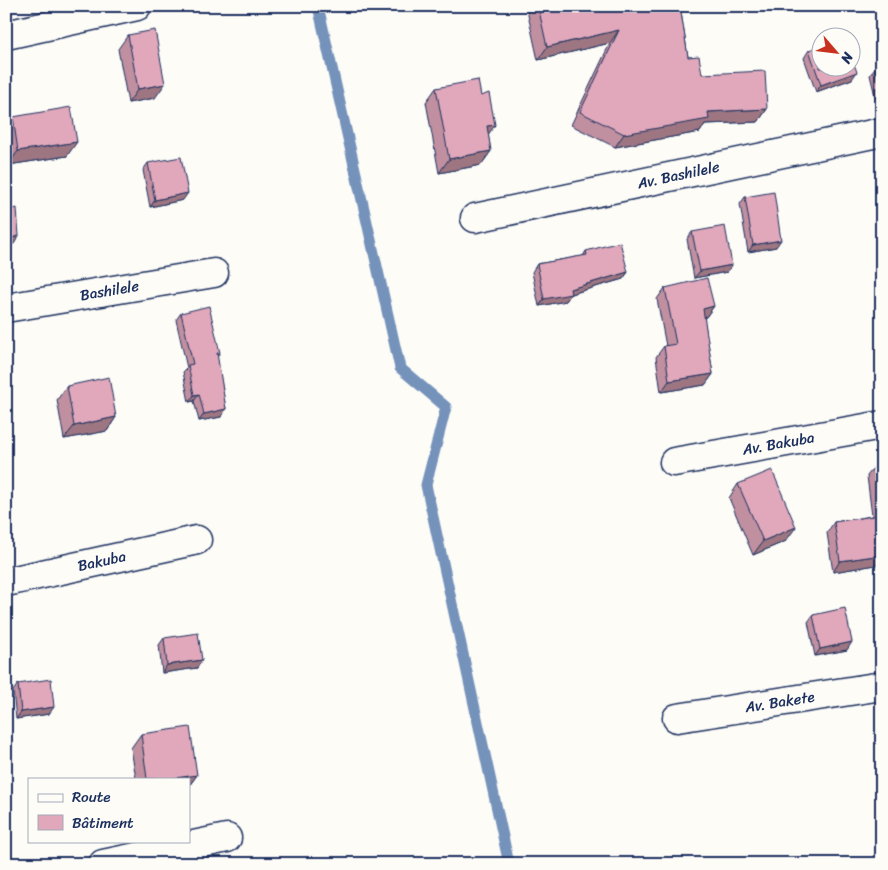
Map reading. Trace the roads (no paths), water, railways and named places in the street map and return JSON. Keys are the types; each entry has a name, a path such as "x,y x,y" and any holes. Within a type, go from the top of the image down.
{"street":[{"path":"6,35 137,6"},
{"name":"Av. Bashilele","path":"475,218 882,132"},
{"name":"Bashilele","path":"6,308 214,273"},
{"name":"Av. Bakuba","path":"674,462 882,425"},
{"name":"Bakuba","path":"6,582 197,540"},
{"name":"Av. Bakete","path":"677,718 882,686"},
{"path":"104,864 227,838"}],"waterway":[{"path":"318,6 400,368 446,407 426,485 509,864"}]}
